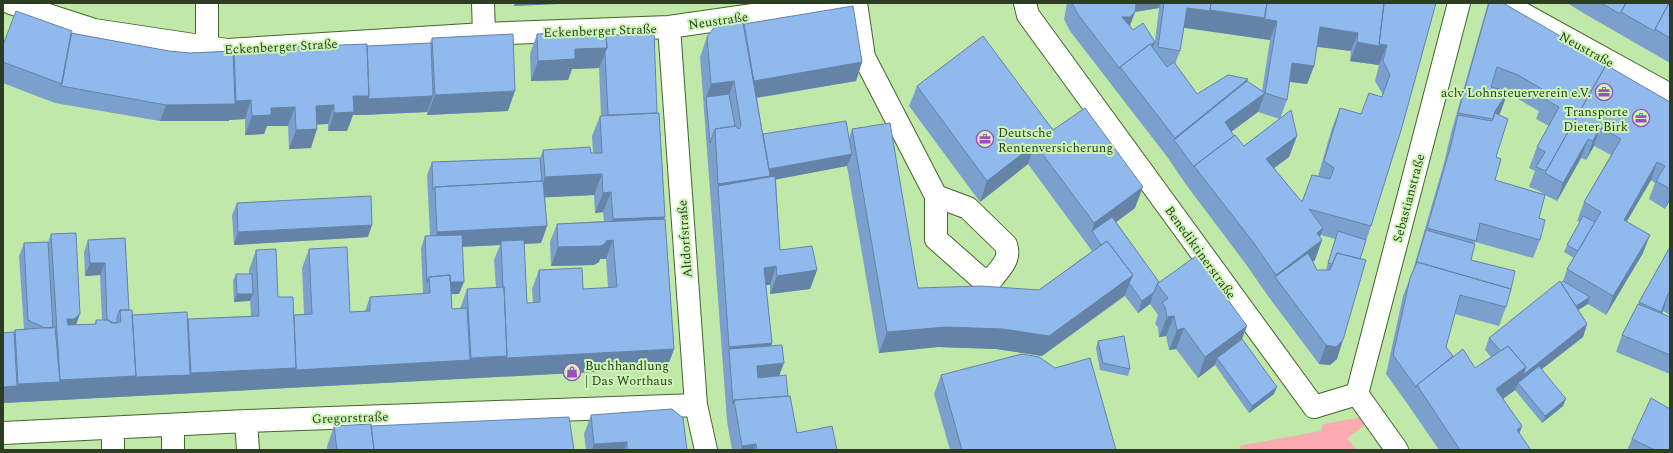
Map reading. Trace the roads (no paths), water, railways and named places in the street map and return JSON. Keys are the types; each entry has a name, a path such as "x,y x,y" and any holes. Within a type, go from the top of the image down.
{"street":[{"name":"Eckenberger Straße","path":"11,3 94,30 227,50 484,34 669,27"},
{"path":"207,3 207,47"},
{"path":"483,3 484,34"},
{"name":"Neustraße","path":"669,27 837,3"},
{"path":"856,3 864,57 936,196"},
{"name":"Benediktinerstraße","path":"1026,3 1028,15 1314,407 1358,394"},
{"name":"Sebastianstraße","path":"1358,394 1459,3"},
{"name":"Neustraße","path":"1503,3 1670,95"},
{"name":"Altdorfstraße","path":"669,27 696,405 706,450"},
{"path":"1358,394 1397,450"},
{"name":"Gregorstraße","path":"3,433 246,421 696,405"},
{"path":"246,421 248,450"},
{"path":"173,425 173,450"},
{"path":"113,428 113,450"}],"place":[{"name":"aclv Lohnsteuerverein e.V.","path":"1604,92"},
{"name":"Transporte Dieter Birk","path":"1641,118"},
{"name":"Deutsche Rentenversicherung","path":"985,139"},
{"name":"Buchhandlung | Das Worthaus","path":"572,372"}]}
